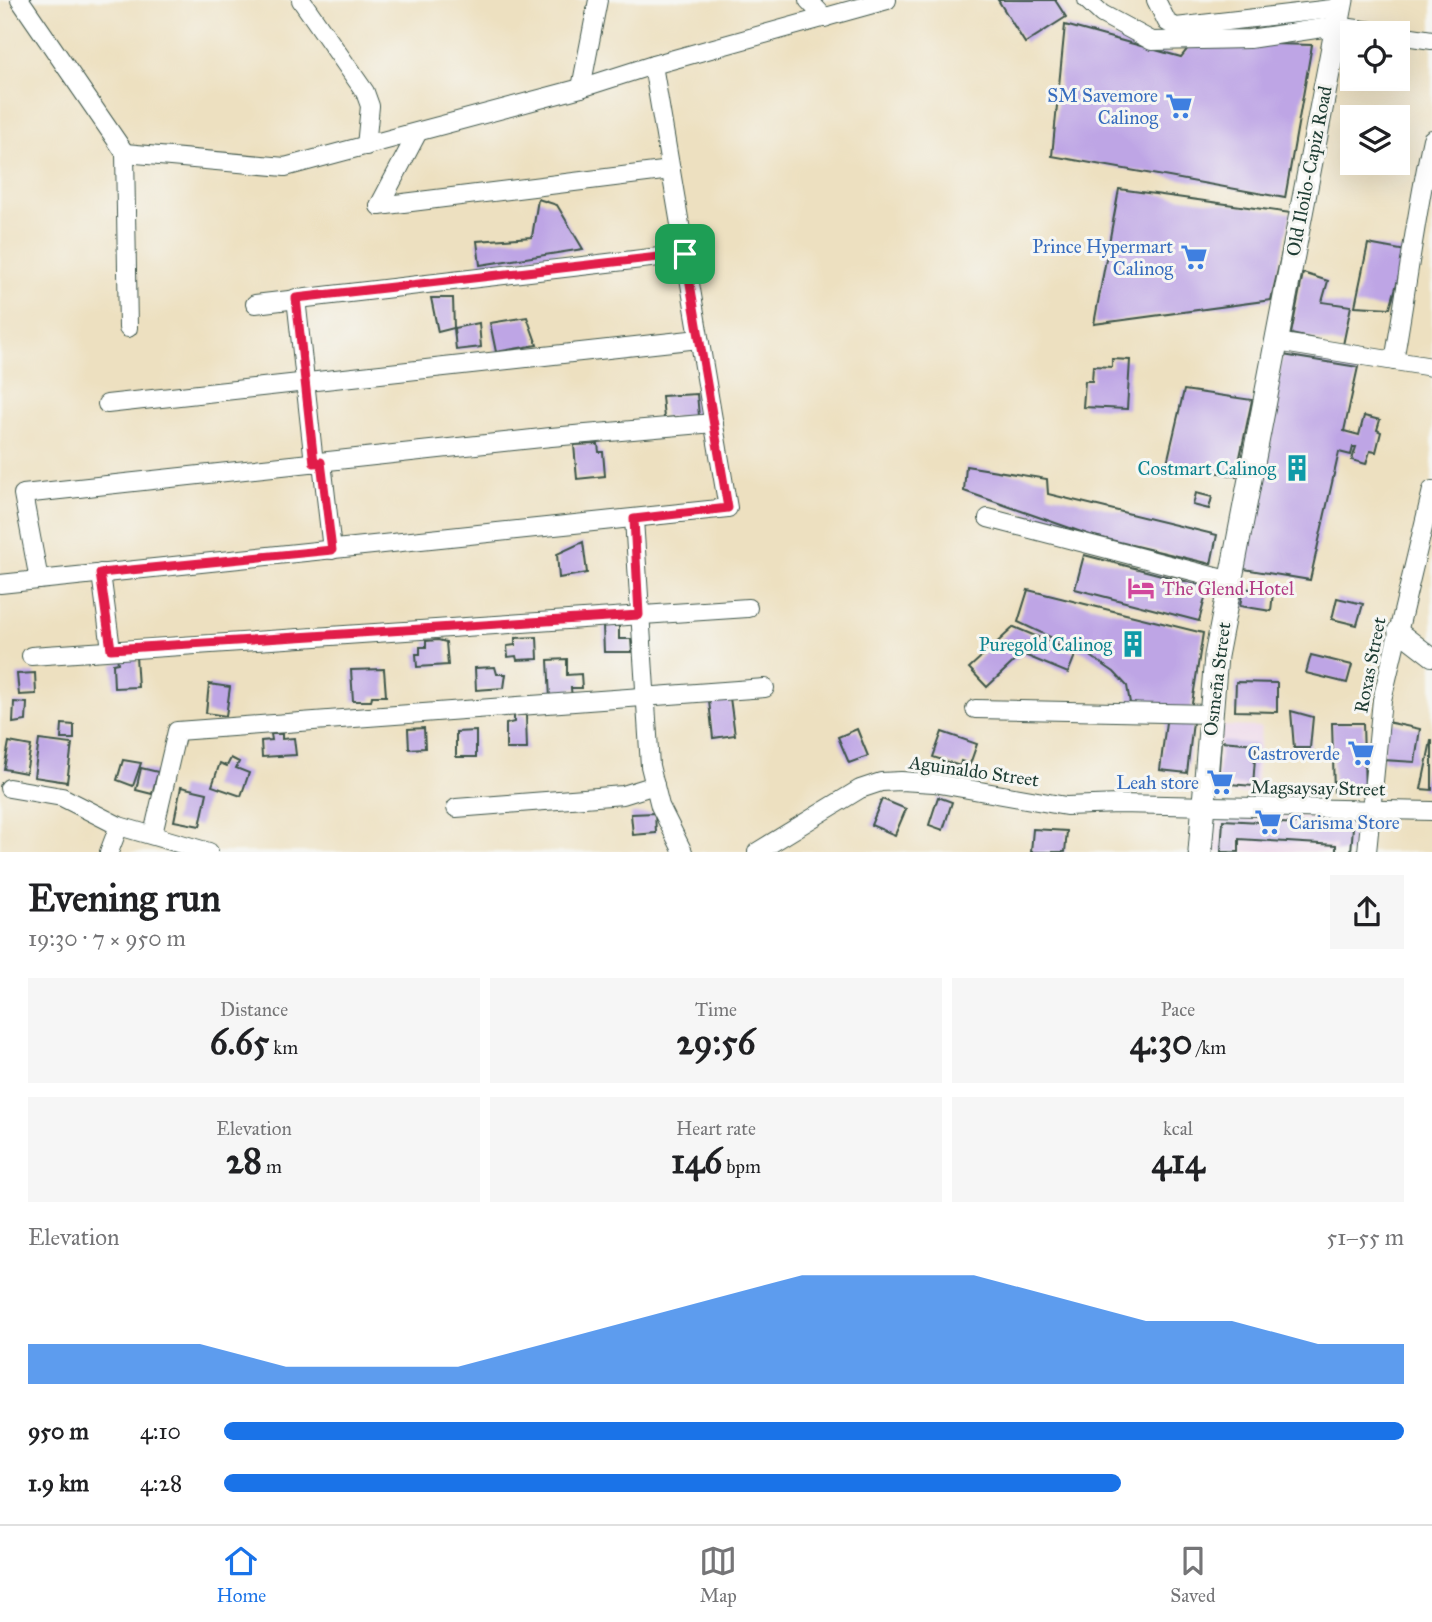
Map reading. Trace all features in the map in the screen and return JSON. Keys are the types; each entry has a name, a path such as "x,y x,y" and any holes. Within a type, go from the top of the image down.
{"main road":[{"name":"Old Iloilo-Capiz Road","path":"1277,342 1339,11"},
{"name":"Osmeña Street","path":"1200,852 1216,656 1277,342"}],"street":[{"path":"20,0 125,153 128,328"},
{"path":"301,0 365,93 370,106 366,146"},
{"path":"581,88 598,0"},
{"path":"808,0 825,18"},
{"path":"125,153 285,167 581,88 653,65 887,0"},
{"path":"1156,0 1167,22 1176,27 1339,11 1360,21"},
{"path":"1096,2 1132,32 1152,41 1249,39 1339,11"},
{"path":"1410,37 1432,40"},
{"path":"0,584 728,508 653,65"},
{"path":"418,132 379,206 671,170"},
{"path":"1394,361 1414,250 1419,197 1432,139"},
{"path":"255,304 685,254"},
{"path":"296,298 305,382 332,550"},
{"path":"107,404 699,339"},
{"path":"1277,342 1432,367"},
{"path":"39,580 23,494 714,423"},
{"name":"Roxas Street","path":"1367,852 1382,700 1397,630 1424,558 1432,490"},
{"path":"988,518 1231,581"},
{"path":"634,519 650,766 660,806 682,852"},
{"path":"100,573 111,649"},
{"path":"30,656 748,608"},
{"path":"1397,630 1432,657"},
{"path":"153,834 177,731 765,688"},
{"path":"975,709 1211,714"},
{"name":"Aguinaldo Street","path":"757,852 860,789 881,782 934,783 1066,806 1203,807"},
{"path":"456,808 623,795 654,785"},
{"path":"9,788 62,797 119,826 209,852"},
{"name":"Magsaysay Street","path":"1203,807 1432,811"},
{"path":"110,852 119,826"}],"shaded area":[{"path":"1220,726 1261,727 1256,794 1216,794"},
{"path":"1212,814 1362,817 1360,852 1211,852"}],"building":[{"path":"998,0 1055,0 1066,17 1025,43"},
{"name":"SM Savemore Calinog","path":"1065,25 1181,57 1193,42 1312,45 1285,198 1052,156"},
{"name":"Prince Hypermart Calinog","path":"1119,189 1291,213 1271,300 1094,324"},
{"path":"538,199 557,205 583,249 480,265 477,241 532,237"},
{"path":"1368,244 1406,251 1390,308 1355,306"},
{"path":"1303,273 1328,281 1322,302 1351,306 1343,345 1291,334"},
{"path":"431,298 453,298 454,328 438,332"},
{"path":"527,317 537,345 496,352 490,323"},
{"path":"479,323 481,347 456,350 454,328"},
{"name":"Costmart Calinog","path":"1283,355 1358,367 1344,431 1359,435 1364,416 1380,420 1377,430 1381,432 1376,452 1370,451 1366,464 1352,460 1356,447 1353,447 1351,455 1339,452 1310,580 1238,568"},
{"path":"1112,359 1130,360 1127,409 1083,407 1085,381 1092,381 1093,366 1112,367"},
{"path":"1184,390 1252,400 1236,476 1167,463"},
{"path":"697,394 699,416 664,418 662,396"},
{"path":"598,444 599,452 603,452 605,476 577,479 574,445"},
{"path":"966,466 1047,479 1048,494 1217,535 1211,564 1090,535 964,491"},
{"path":"1196,493 1212,497 1209,509 1193,505"},
{"path":"583,542 587,573 559,578 557,554"},
{"name":"The Glend Hotel","path":"1084,555 1208,587 1199,621 1075,589"},
{"path":"1243,588 1273,592 1271,611 1240,606"},
{"name":"Puregold Calinog","path":"1028,590 1203,633 1191,710 1130,703 1127,686 1114,672 1089,655 1018,622"},
{"path":"1337,598 1363,604 1357,625 1332,619"},
{"path":"603,626 619,626 619,639 631,639 632,652 604,652"},
{"path":"1014,627 1076,653 1068,673 1022,654 987,687 969,668"},
{"path":"537,637 538,659 517,660 516,656 508,657 507,646 515,645 515,638"},
{"path":"426,641 446,642 448,665 417,667 416,654 420,654 420,647 426,647"},
{"path":"1311,655 1352,665 1347,683 1306,673"},
{"path":"136,656 138,687 114,688 113,664 118,663 117,657"},
{"path":"567,659 567,675 581,674 582,688 571,688 572,698 550,699 548,660"},
{"path":"495,667 497,674 506,674 504,688 476,690 475,668"},
{"path":"384,669 386,696 372,696 371,701 353,701 351,670"},
{"path":"35,673 36,694 19,695 17,674"},
{"path":"1236,682 1277,683 1277,712 1235,711"},
{"path":"209,684 230,687 226,716 206,713"},
{"path":"730,698 735,735 713,738 709,701"},
{"path":"14,702 27,703 26,721 13,723"},
{"path":"1291,711 1313,717 1310,748 1294,748"},
{"path":"514,715 526,715 527,749 506,749 506,724 514,722"},
{"path":"1166,722 1193,722 1187,773 1160,770"},
{"path":"1387,722 1420,729 1415,762 1383,760"},
{"path":"1332,723 1363,723 1365,791 1334,792"},
{"path":"62,724 74,725 74,739 61,739"},
{"path":"424,728 425,748 409,749 408,729"},
{"path":"857,729 868,756 849,763 838,737"},
{"path":"476,731 476,757 456,757 456,732"},
{"path":"942,732 977,744 970,764 961,761 960,766 933,757"},
{"path":"271,734 282,734 282,739 294,738 296,755 262,757 261,741 272,740"},
{"path":"39,740 72,744 67,782 34,777"},
{"path":"1221,741 1256,744 1253,786 1218,783"},
{"path":"1431,741 1432,790 1421,789"},
{"path":"9,742 31,746 26,773 4,769"},
{"path":"231,758 239,762 236,768 249,773 241,796 212,786 220,763 227,766"},
{"path":"123,760 141,763 133,786 117,780"},
{"path":"141,768 158,772 152,794 136,790"},
{"path":"181,787 207,793 200,826 174,821"},
{"path":"938,797 952,802 943,830 929,825"},
{"path":"882,799 906,809 895,835 871,825"},
{"path":"655,813 656,833 633,835 631,814"},
{"path":"1223,820 1353,827 1351,852 1336,852 1336,845 1239,839 1239,852 1221,852"},
{"path":"1033,829 1067,831 1065,852 1031,852"}],"place":[{"name":"SM Savemore Calinog","path":"1179,106"},
{"name":"Prince Hypermart Calinog","path":"1194,257"},
{"name":"Costmart Calinog","path":"1297,468"},
{"name":"The Glend Hotel","path":"1141,588"},
{"name":"Puregold Calinog","path":"1133,644"},
{"name":"Castroverde","path":"1361,753"},
{"name":"Leah store","path":"1220,782"},
{"name":"Carisma Store","path":"1268,822"}],"route":[{"path":"685,254 728,508 634,519 639,615 111,649 100,573 332,550 321,462 314,463 296,298 685,254"}]}
